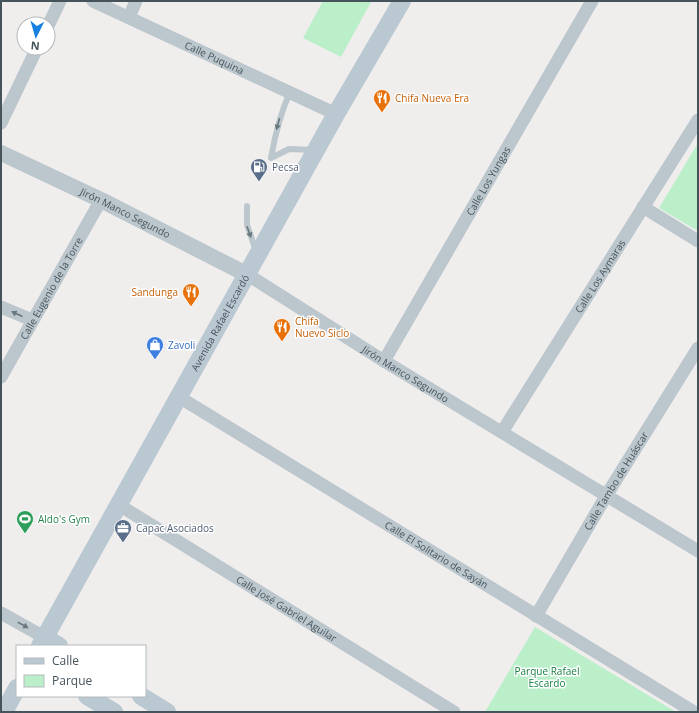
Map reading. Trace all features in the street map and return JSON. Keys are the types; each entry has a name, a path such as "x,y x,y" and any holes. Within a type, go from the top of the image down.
{"main road":[{"name":"Avenida Rafael Escardó","path":"48,643 119,505 336,114 402,1"},
{"path":"4,712 16,690"},
{"path":"89,697 114,712"},
{"path":"143,697 168,712"}],"street":[{"path":"53,16 60,1"},
{"name":"Calle Puquina","path":"93,1 336,114"},
{"path":"129,17 136,1"},
{"name":"Calle Los Yungas","path":"384,361 592,1"},
{"path":"1,123 33,56"},
{"name":"Calle Los Aymaras","path":"502,432 698,120"},
{"name":"Jirón Manco Segundo","path":"1,153 101,200 248,275 384,361 698,552"},
{"name":"Calle Eugenio de la Torre","path":"1,377 101,200"},
{"path":"643,207 698,241"},
{"path":"1,306 32,320"},
{"name":"Calle Tambo de Huáscar","path":"536,616 606,496 698,348"},
{"name":"Calle El Solitario de Sayán","path":"179,397 694,712"},
{"name":"Calle José Gabriel Aguilar","path":"119,505 454,712"},
{"path":"1,613 48,643"}],"lane":[{"path":"290,92 276,129 271,158 289,149 317,150"},
{"path":"247,206 247,225 258,256"}],"green space":[{"path":"323,1 371,2 341,57 303,38"},
{"path":"698,143 698,231 659,208"},
{"name":"Parque Rafael Escardo","path":"535,627 676,712 485,712"}],"place":[{"name":"Chifa Nueva Era","path":"382,113"},
{"name":"Pecsa","path":"259,182"},
{"name":"Sandunga","path":"191,307"},
{"name":"Chifa Nuevo Siclo","path":"282,342"},
{"name":"Zavoli","path":"155,360"},
{"name":"Aldo's Gym","path":"25,534"},
{"name":"Capac Asociados","path":"123,543"}]}
